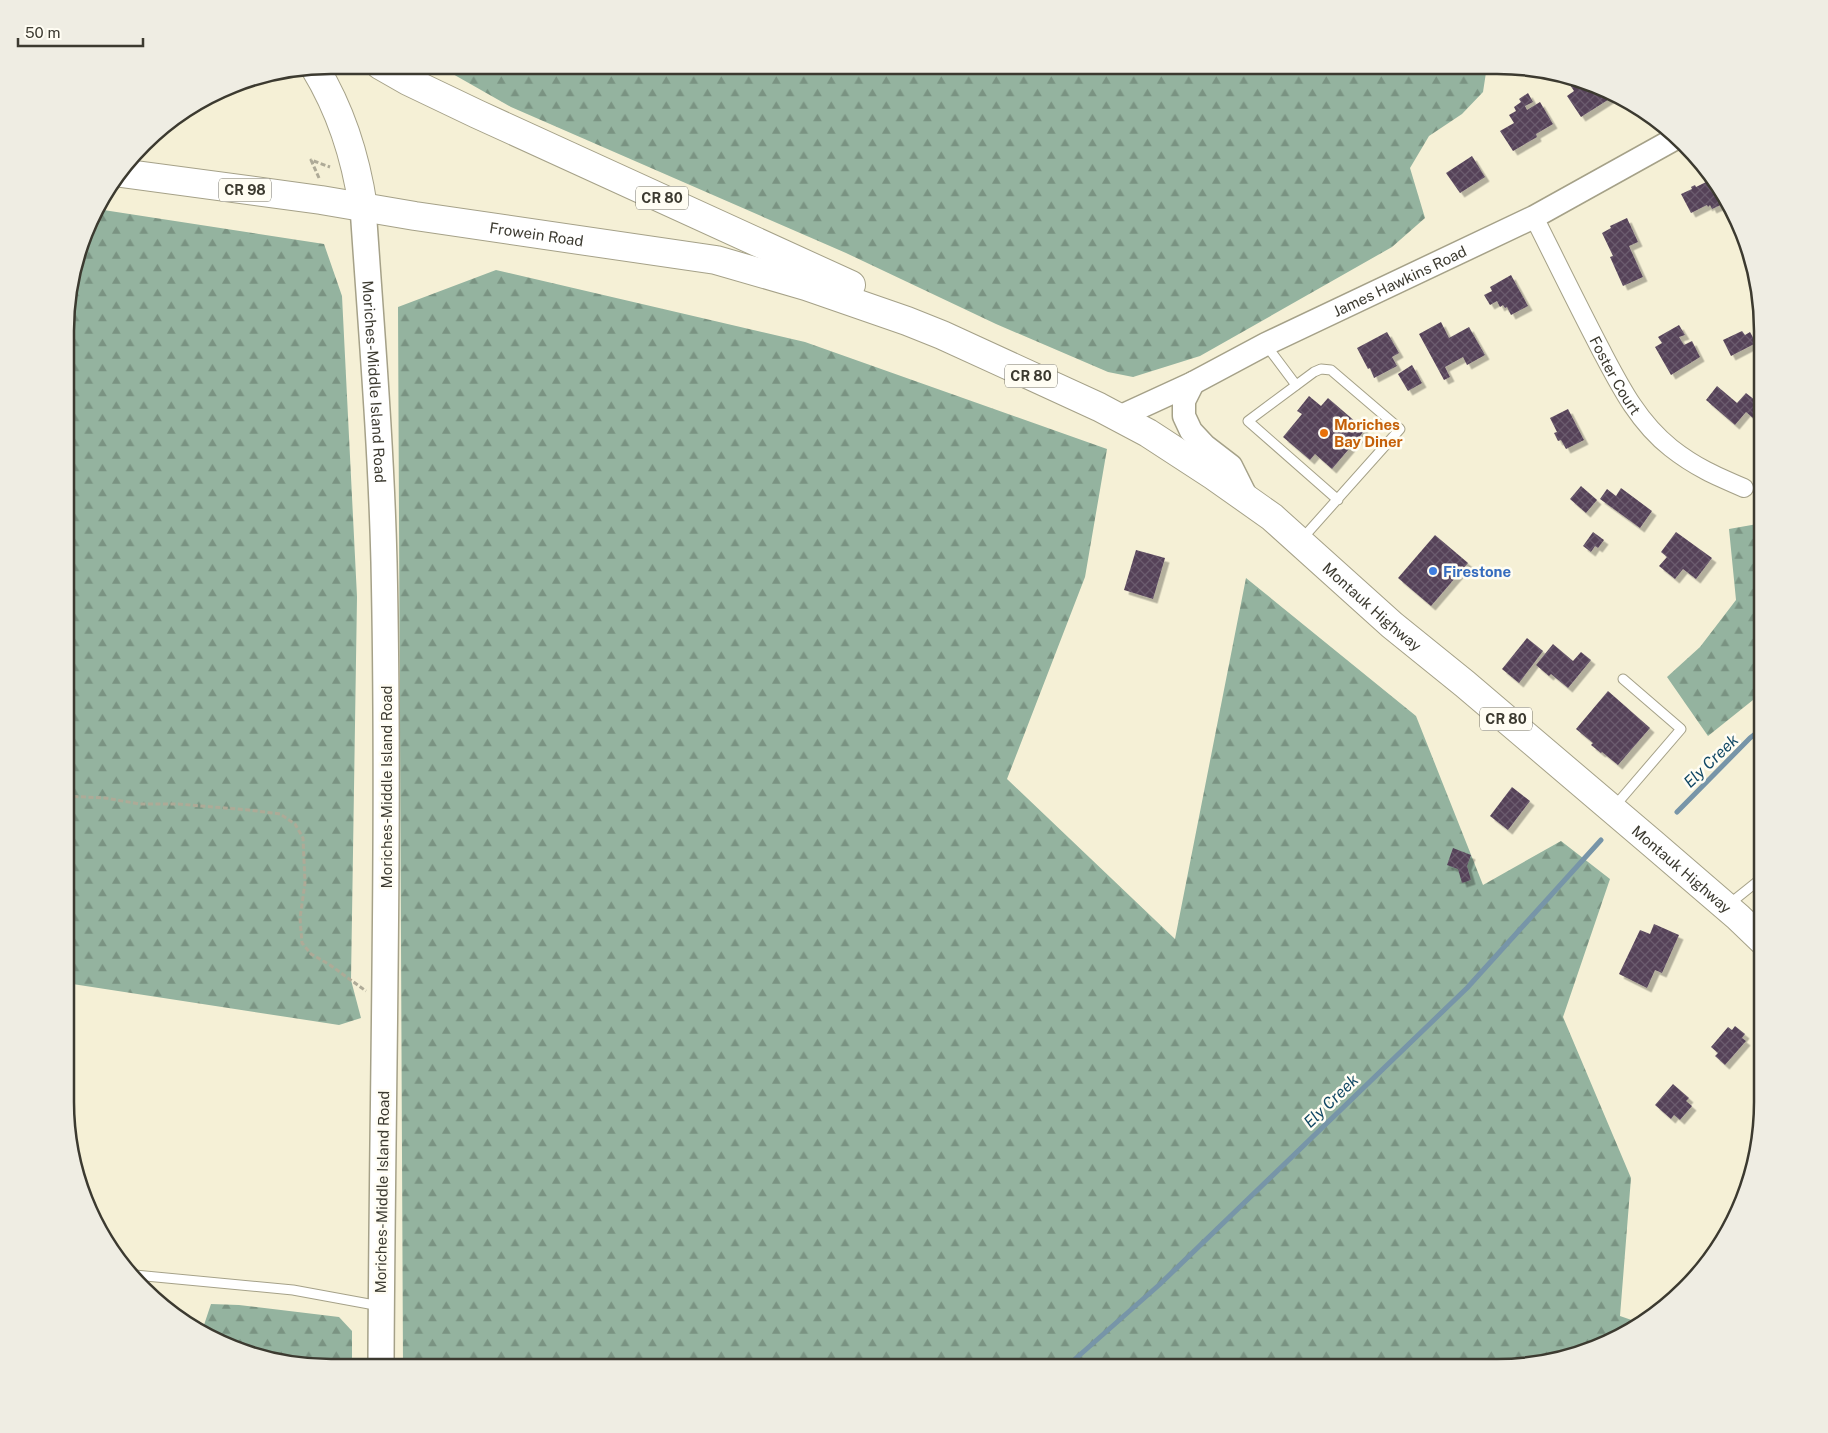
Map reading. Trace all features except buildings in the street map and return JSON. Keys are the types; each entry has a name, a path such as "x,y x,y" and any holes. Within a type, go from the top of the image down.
{"main road":[{"path":"318,74 342,125 356,167 363,207"},
{"name":"CR 80","path":"396,74 477,114 840,280 942,335"},
{"name":"Frowein Road","path":"127,174 716,260 833,294 942,335"},
{"name":"Moriches-Middle Island Road","path":"363,207 378,410 384,564 387,873 381,1359"},
{"name":"Montauk Highway","path":"942,335 1119,417 1155,437 1272,517 1392,625 1465,684 1612,809 1754,933"}],"street":[{"name":"James Hawkins Road","path":"1119,417 1194,383 1266,344 1534,217 1670,141"},
{"name":"Foster Court","path":"1534,217 1630,404 1651,430 1670,448 1703,471 1744,488"},
{"path":"1194,383 1184,401 1184,416 1191,430 1205,446 1231,466 1248,500"}],"lane":[{"path":"1266,344 1296,385"},
{"path":"1299,542 1338,500 1400,429 1331,370 1321,369 1248,421 1338,500"},
{"path":"1612,809 1681,729 1622,679"},
{"path":"1726,907 1754,884"},
{"path":"141,1276 293,1290 381,1306"}],"path":[{"path":"319,178 311,160 330,167"},
{"path":"74,796 104,798 140,804 178,804 249,810 280,814 296,824 303,838 305,883 300,918 302,943 311,954 372,995"}],"green space":[{"path":"453,74 1486,74 1483,92 1462,114 1429,136 1410,168 1425,218 1392,247 1200,356 1133,377 1108,372 996,324 846,253 511,107"},
{"path":"104,210 324,244 342,296 357,597 351,980 361,1018 339,1025 74,984 74,314 87,248"},
{"path":"496,270 805,342 1107,449 1085,577 1007,779 1175,939 1246,578 1416,716 1483,885 1561,841 1610,879 1563,1017 1631,1178 1620,1316 1633,1321 1611,1333 1580,1346 1514,1359 403,1359 398,307"},
{"path":"1754,525 1754,699 1708,736 1667,677 1700,647 1736,600 1729,529"},
{"path":"211,1304 239,1305 339,1317 352,1331 352,1359 314,1359 281,1354 248,1346 204,1326"}],"waterway":[{"name":"Ely Creek","path":"1677,812 1754,735"},
{"name":"Ely Creek","path":"1075,1359 1159,1285 1467,988 1601,840"}],"place":[{"name":"Moriches Bay Diner","path":"1324,433"},
{"name":"Firestone","path":"1433,571"}]}
